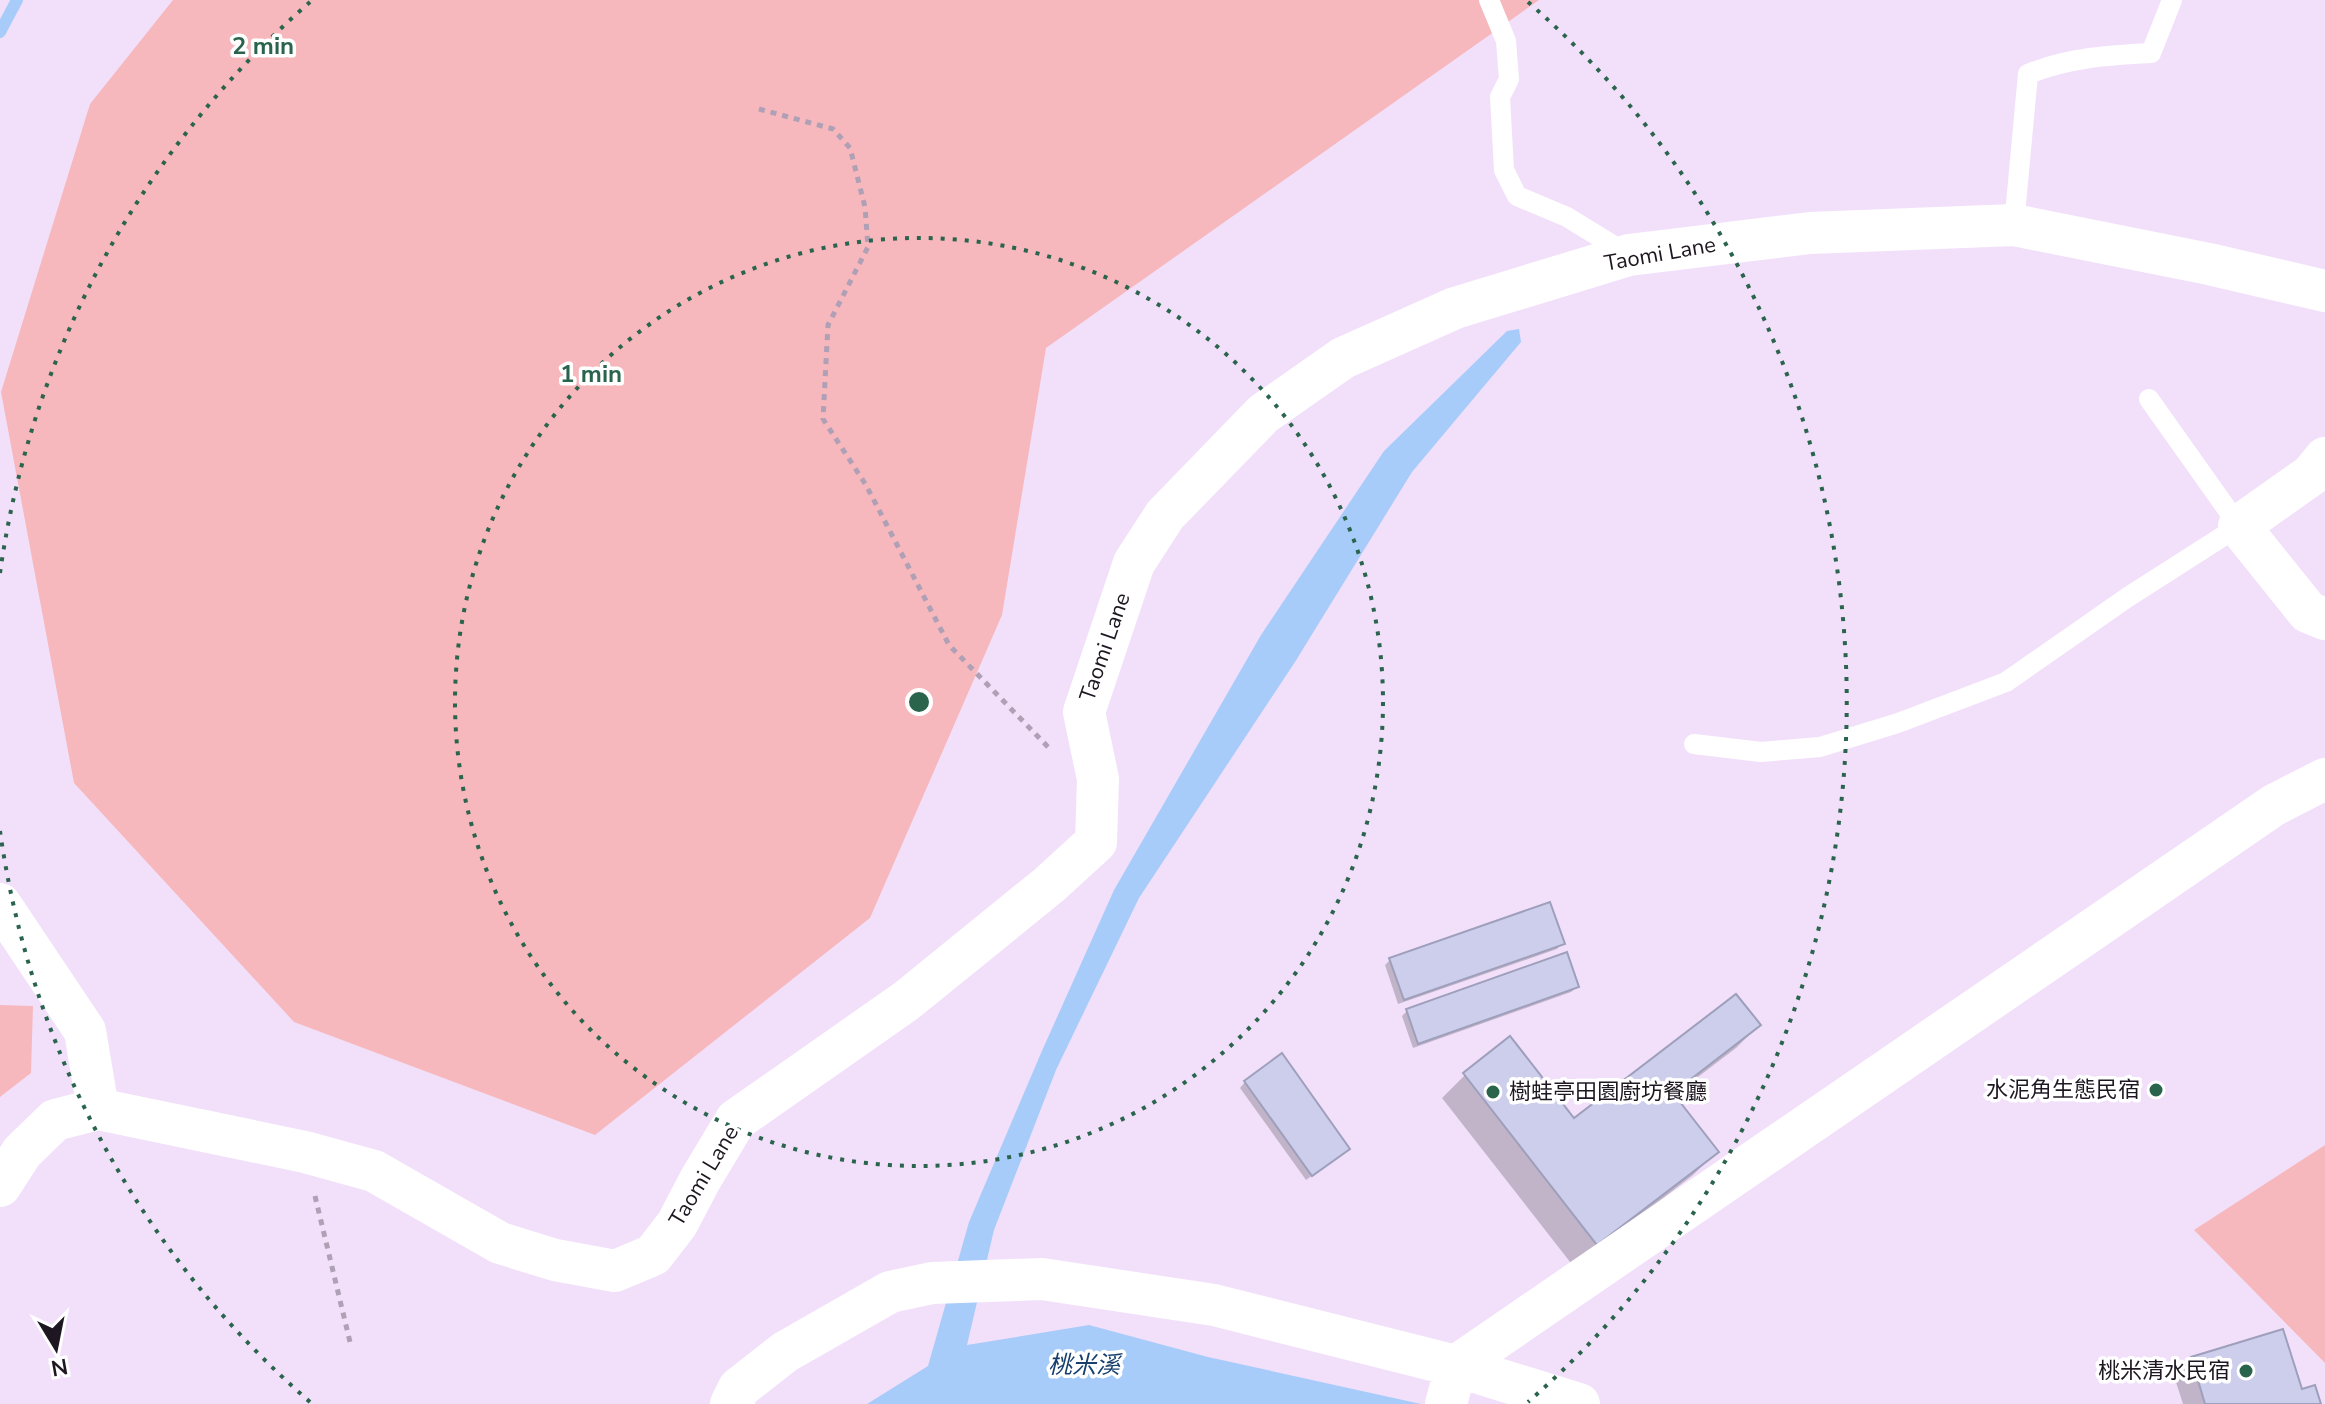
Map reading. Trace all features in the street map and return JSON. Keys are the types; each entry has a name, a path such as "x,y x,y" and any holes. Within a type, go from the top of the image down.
{"street":[{"name":"Taomi Lane","path":"98,1109 305,1152 374,1171 500,1243 541,1256 615,1271 653,1255 677,1224 736,1120 906,1001 1049,885 1096,842 1098,779 1084,712 1134,563 1165,515 1263,414 1343,358 1455,308 1629,255 1810,233 2014,225 2325,291"},
{"path":"2325,458 2311,475 2239,526 2308,612 2325,619"},
{"path":"1450,1388 2274,805 2325,779"},
{"path":"0,904 85,1031 98,1109 55,1120 22,1152 0,1186"},
{"path":"731,1404 739,1388 785,1352 890,1292 932,1283 1042,1279 1214,1305 1450,1388 1579,1404"}],"lane":[{"path":"1489,0 1506,41 1509,79 1500,97 1504,170 1517,196 1567,217 1629,255"},
{"path":"2014,225 2028,74 2053,63 2151,53 2172,0"},
{"path":"1694,744 1761,752 1820,747 1898,723 2006,682 2128,597 2239,526 2149,399"}],"path":[{"path":"759,109 833,129 850,148 865,207 868,247 828,325 823,419 866,485 949,645 1049,748 1098,779"},
{"path":"305,1152 350,1342"}],"shaded area":[{"path":"173,0 1539,0 1046,348 1002,615 870,918 595,1135 294,1022 74,783 1,392 90,104"},
{"path":"0,1005 33,1006 31,1073 0,1097"},
{"path":"2325,1145 2325,1363 2194,1230"}],"water":[{"name":"桃米溪","path":"1519,329 1521,342 1412,472 1295,662 1139,898 1056,1070 994,1230 967,1345 1089,1325 1208,1357 1421,1404 867,1404 928,1366 969,1222 1114,890 1261,635 1384,451 1507,331"}],"building":[{"path":"1550,902 1565,944 1404,1000 1389,958"},
{"path":"1567,952 1579,987 1418,1044 1406,1009"},
{"path":"1736,994 1761,1025 1673,1093 1719,1152 1597,1245 1463,1073 1510,1036 1574,1118"},
{"path":"1282,1053 1350,1149 1312,1176 1244,1081"},
{"name":"桃米清水民宿","path":"2283,1329 2302,1389 2315,1385 2321,1404 2205,1404 2191,1357"}],"waterway":[{"path":"0,32 17,0"}],"place":[{"name":"水泥角生態民宿","path":"2156,1090"},
{"name":"樹蛙亭田園廚坊餐廳","path":"1493,1092"},
{"name":"桃米清水民宿","path":"2246,1371"}]}
